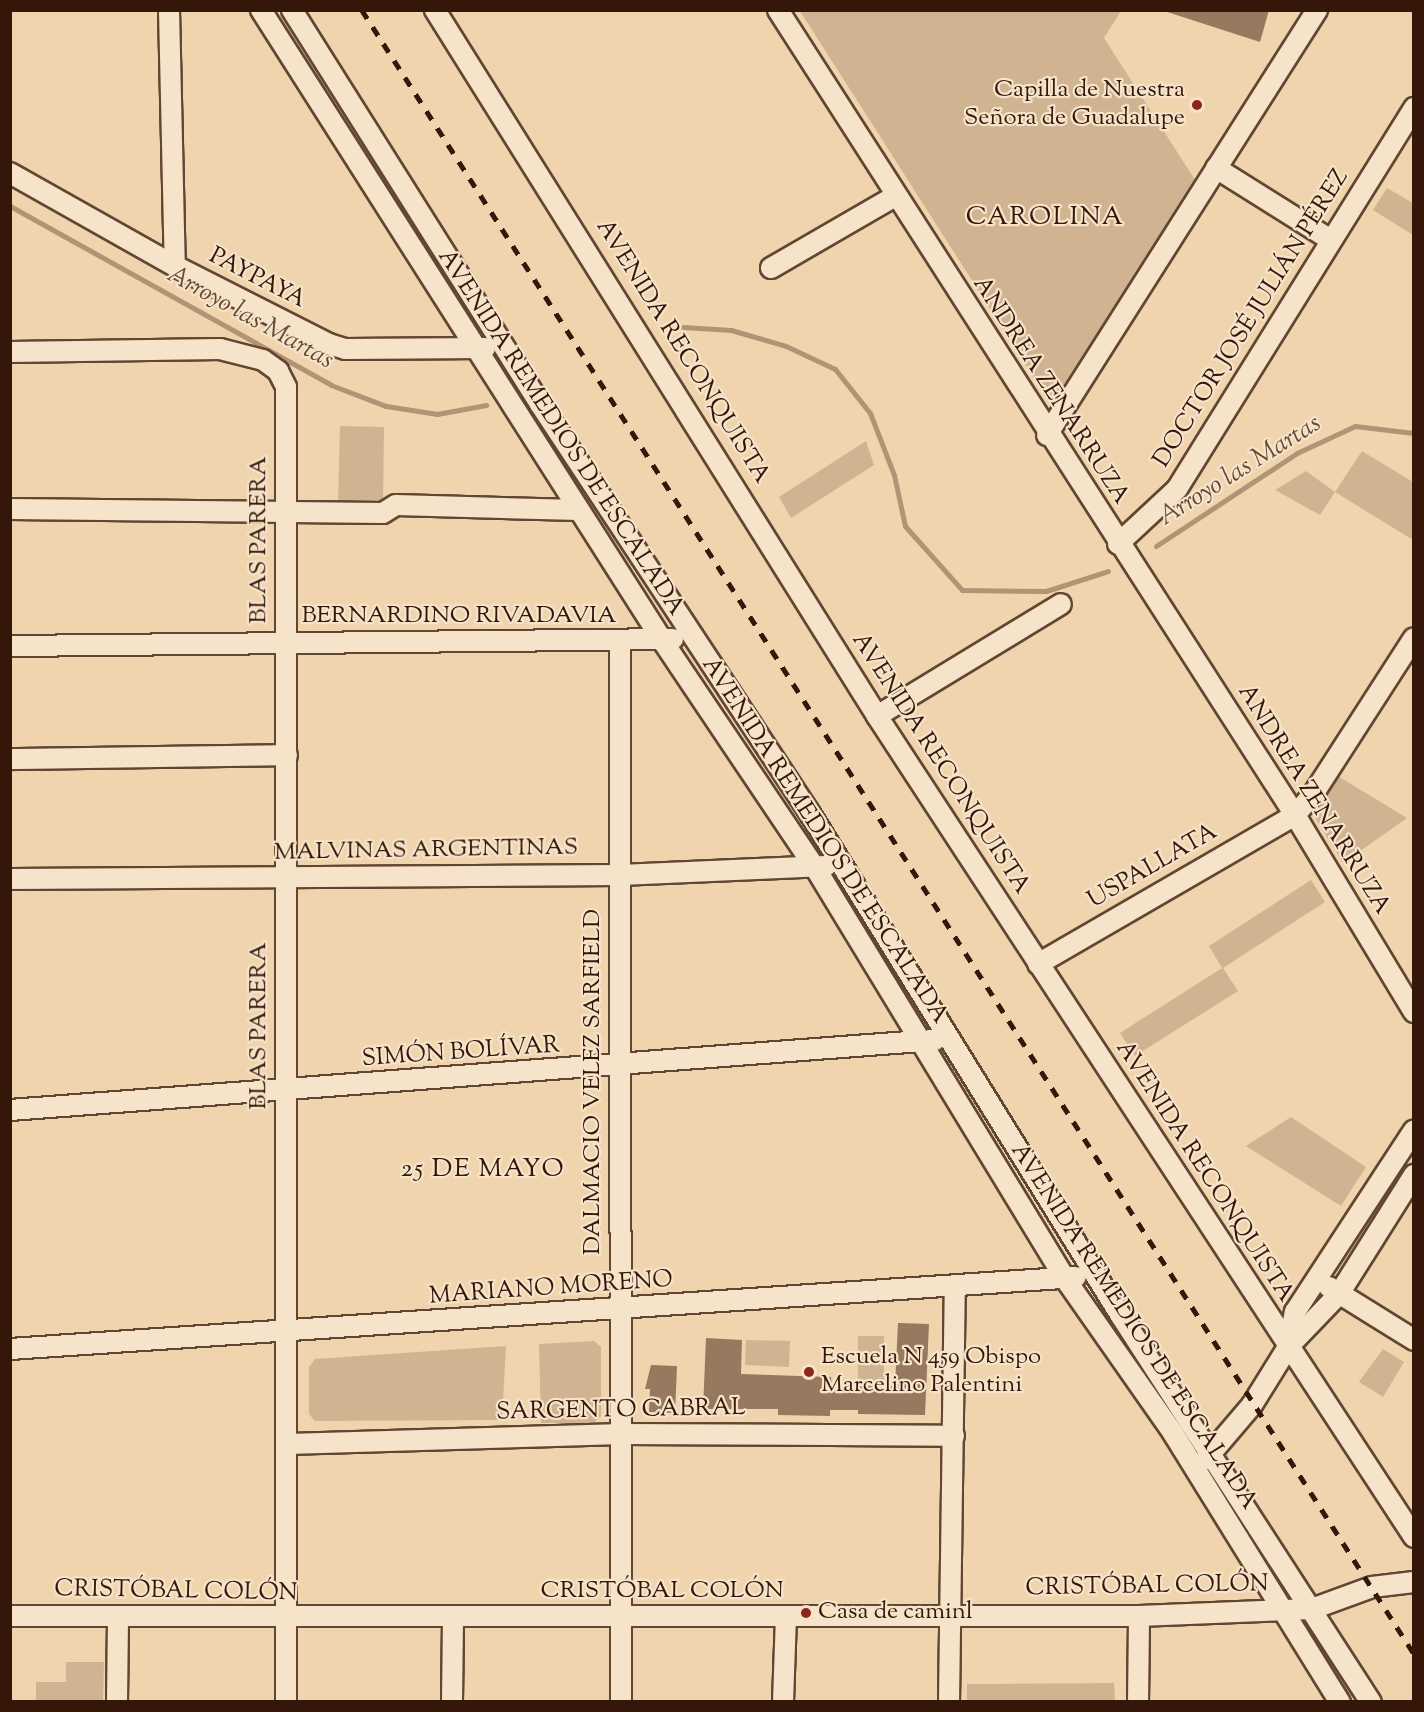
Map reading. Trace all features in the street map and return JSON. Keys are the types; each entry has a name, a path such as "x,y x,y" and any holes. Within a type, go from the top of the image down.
{"street":[{"path":"169,10 175,266"},
{"name":"AVENIDA REMEDIOS DE ESCALADA","path":"261,10 664,643 816,869 925,1042 1066,1280 1195,1468 1340,1701"},
{"name":"AVENIDA REMEDIOS DE ESCALADA","path":"292,10 540,404 840,862 950,1036 1094,1272 1214,1453 1371,1701"},
{"name":"AVENIDA RECONQUISTA","path":"435,10 665,371 877,716 1413,1537"},
{"name":"ANDREA ZENARRUZA","path":"778,10 1047,435 1295,815 1413,1012"},
{"path":"1047,435 1317,10"},
{"name":"DOCTOR JOSÉ JULIÁN PÉREZ","path":"1118,544 1177,489 1413,108"},
{"path":"1216,168 1331,240"},
{"name":"PAYPAYA","path":"10,173 175,266 345,349 481,357 504,346"},
{"path":"771,268 895,196"},
{"name":"BLAS PARERA","path":"10,352 220,349 263,360 278,371 286,387 284,513 287,755 285,1091 288,1333 286,1701"},
{"path":"10,509 383,513 396,505 579,510"},
{"path":"877,716 1061,604"},
{"name":"BERNARDINO RIVADAVIA","path":"10,646 664,643 690,633"},
{"path":"1295,815 1413,638"},
{"name":"DALMACIO VELEZ SARFIELD","path":"620,642 621,1701"},
{"path":"10,759 287,755"},
{"name":"USPALLATA","path":"1038,964 1295,815"},
{"name":"MALVINAS ARGENTINAS","path":"10,879 620,875 816,869 840,862"},
{"name":"SIMÓN BOLÍVAR","path":"10,1110 622,1066 925,1042 950,1036"},
{"path":"1288,1347 1295,1312 1413,1130"},
{"path":"1195,1468 1214,1453 1288,1347 1339,1294 1413,1175"},
{"name":"MARIANO MORENO","path":"10,1348 288,1333 1066,1280 1094,1272"},
{"path":"1316,1279 1413,1340"},
{"path":"949,1701 955,1286"},
{"name":"SARGENTO CABRAL","path":"288,1444 622,1434 954,1436"},
{"name":"CRISTÓBAL COLÓN","path":"10,1616 286,1619 621,1616 786,1618 1139,1616 1312,1609 1372,1587 1413,1582"},
{"path":"1138,1701 1139,1616"},
{"path":"117,1701 118,1618"},
{"path":"452,1701 453,1618"},
{"path":"783,1701 786,1618"}],"shaded area":[{"path":"800,11 1121,11 1104,38 1197,183 1054,409"},
{"path":"1387,188 1413,203 1413,235 1373,210"},
{"path":"340,426 384,427 383,505 338,504"},
{"path":"866,441 874,465 791,518 779,497"},
{"path":"1362,451 1413,482 1413,540 1335,492"},
{"path":"1306,471 1335,492 1320,515 1275,490"},
{"path":"1336,775 1407,818 1343,863 1315,818 1315,808"},
{"path":"1311,880 1325,902 1223,968 1238,991 1135,1056 1120,1033 1222,968 1209,946"},
{"path":"1291,1117 1366,1167 1341,1206 1246,1146"},
{"path":"858,1336 884,1336 884,1380 858,1380"},
{"path":"746,1340 790,1341 789,1367 745,1365"},
{"path":"594,1341 601,1347 601,1416 594,1423 541,1423 539,1344"},
{"path":"506,1346 502,1420 315,1421 309,1414 309,1367 315,1359"},
{"path":"1383,1349 1404,1362 1383,1397 1359,1382"},
{"path":"66,1662 104,1662 103,1701 36,1701 36,1682 66,1682"},
{"path":"1114,1683 1115,1701 967,1701 967,1684"}],"building":[{"name":"Capilla de Nuestra Señora de Guadalupe","path":"1161,10 1269,10 1260,42"},
{"path":"898,1323 929,1324 925,1415 858,1414 858,1410 830,1410 830,1416 778,1415 778,1409 703,1409 706,1338 742,1340 741,1374 831,1377 832,1391 858,1391 858,1386 895,1386"},
{"path":"651,1365 677,1366 675,1413 649,1412 650,1389 645,1389"}],"waterway":[{"name":"Arroyo las Martas","path":"10,206 331,385 386,406 437,414 486,405"},
{"name":"Arroyo las Martas","path":"683,327 731,330 786,346 835,369 870,413 894,475 905,526 962,590 1046,591 1108,571"},
{"name":"Arroyo las Martas","path":"1156,546 1297,453 1355,426 1414,433"}],"railway":[{"path":"362,10 1414,1654"}],"place":[{"name":"Capilla de Nuestra Señora de Guadalupe","path":"1197,105"},
{"name":"Escuela N 459 Obispo Marcelino Palentini","path":"809,1372"},
{"name":"Casa de caminl","path":"806,1613"}],"district":[{"name":"CAROLINA","path":"1045,218"},
{"name":"25 DE MAYO","path":"483,1170"}]}
